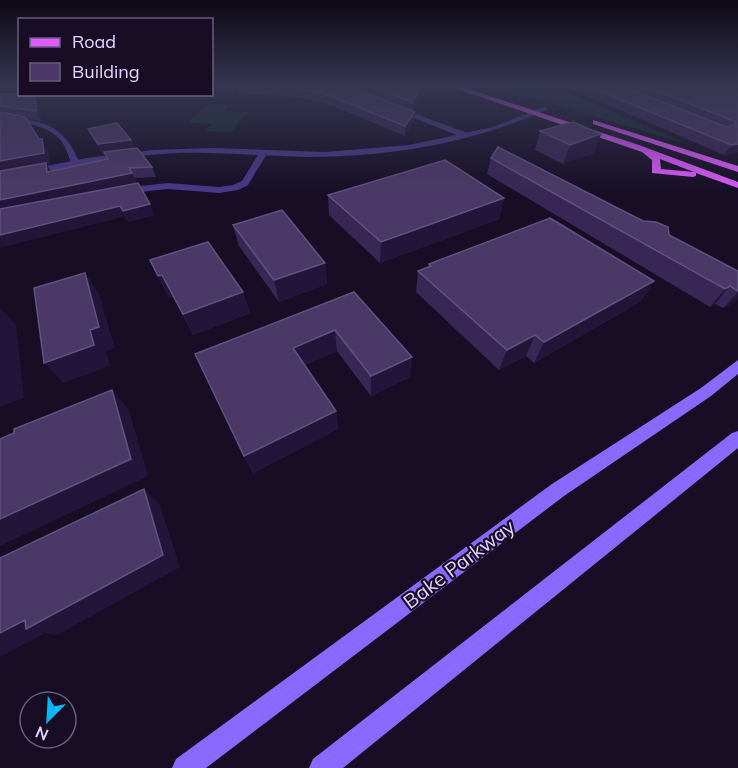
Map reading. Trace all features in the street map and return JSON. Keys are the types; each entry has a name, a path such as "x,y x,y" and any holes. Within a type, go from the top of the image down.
{"main road":[{"path":"567,121 738,185"},
{"path":"592,121 738,170"},
{"path":"636,147 656,159 658,166 655,171 677,171 722,178"},
{"name":"Bake Parkway","path":"185,768 558,490 706,392 738,366"},
{"path":"322,768 738,438"}],"street":[{"path":"20,121 54,130 71,145 75,162"},
{"path":"428,121 465,135"},
{"path":"0,178 75,162 166,151 325,154 379,151 465,135 504,121"},
{"path":"110,193 168,186 219,190 235,188 245,183 264,152"}],"green space":[{"path":"190,121 240,121 231,132 205,131 211,124 188,123"},
{"path":"609,121 634,121 690,145"}],"building":[{"path":"0,121 27,121 39,139 42,139 44,153 0,161"},
{"path":"392,121 409,121 405,126"},
{"path":"672,121 710,121 726,127 735,125 736,122 733,121 738,121 738,144 731,145"},
{"path":"573,122 601,134 570,145 540,131"},
{"path":"117,123 131,140 98,144 88,129"},
{"path":"498,147 643,221 656,222 668,227 669,235 738,271 738,291 730,286 725,289 491,158"},
{"path":"137,148 152,167 129,168 132,173 0,200 0,171 46,163 47,172 108,159 104,152"},
{"path":"445,160 504,198 381,242 328,195"},
{"path":"138,183 150,204 123,211 120,206 0,235 0,209"},
{"path":"282,210 325,263 274,280 233,225"},
{"path":"550,218 654,281 544,342 535,335 507,350 418,271 431,266 429,264"},
{"path":"208,242 243,292 183,314 162,275 158,276 150,260"},
{"path":"85,273 99,327 90,330 94,345 44,363 34,288"},
{"path":"354,292 412,357 371,376 335,330 293,348 336,411 244,456 195,354"},
{"path":"112,390 131,459 0,519 0,439 14,433 14,429"},
{"path":"144,489 163,555 26,629 25,620 0,633 0,558"}]}
